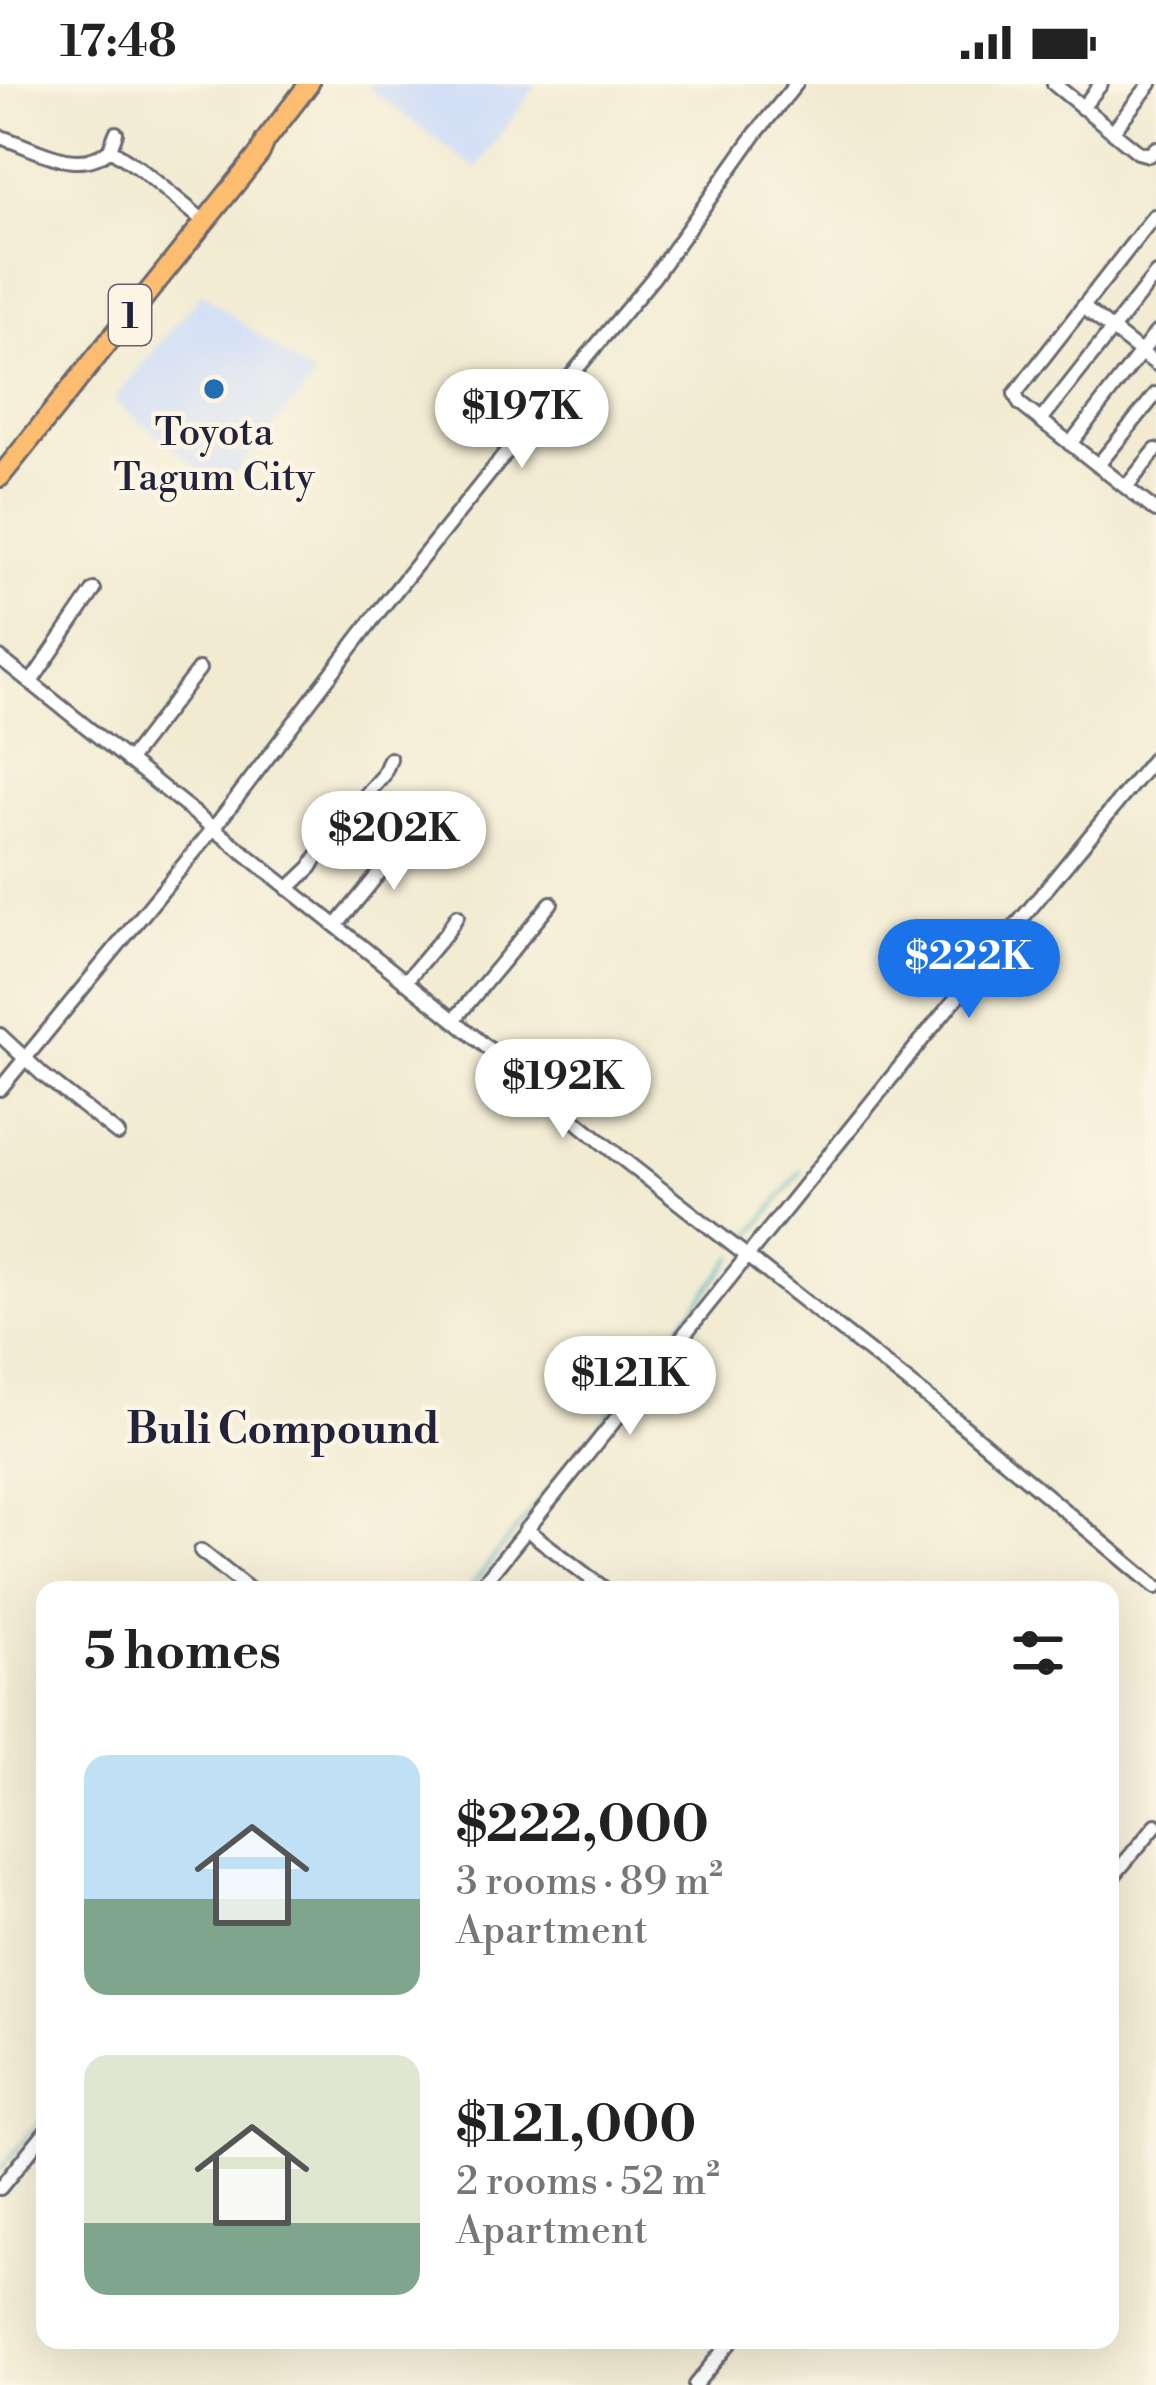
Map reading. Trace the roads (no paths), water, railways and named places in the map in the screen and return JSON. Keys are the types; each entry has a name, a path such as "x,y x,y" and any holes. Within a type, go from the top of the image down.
{"highway":[{"name":"1","path":"0,476 260,153 309,84"},
{"name":"1","path":"260,153 272,146 321,84"}],"street":[{"path":"0,1089 213,829 376,615 589,350 652,278 796,84"},
{"path":"1054,84 1143,155 1156,148"},
{"path":"1082,108 1101,84"},
{"path":"1113,131 1150,84"},
{"path":"0,137 74,162 94,160 110,149 116,133"},
{"path":"110,149 205,222"},
{"path":"1155,216 1015,394 1020,404 1155,509"},
{"path":"1041,420 1156,274"},
{"path":"1083,307 1156,364"},
{"path":"1070,444 1156,333"},
{"path":"1098,465 1156,394"},
{"path":"1126,487 1156,450"},
{"path":"31,682 94,590"},
{"path":"0,658 962,1424 1156,1587"},
{"path":"128,761 200,669"},
{"path":"485,1581 1156,756"},
{"path":"288,889 383,776 390,759"},
{"path":"335,926 415,830"},
{"path":"454,1020 551,903"},
{"path":"405,982 458,916"},
{"path":"0,1035 118,1134"},
{"path":"526,1529 594,1581"},
{"path":"201,1552 238,1581"},
{"path":"1119,1869 1156,1825"},
{"path":"0,2188 36,2143"},
{"path":"695,2385 725,2349"}],"waterway":[{"path":"743,1246 801,1171"},
{"path":"475,1581 735,1256"},
{"path":"0,2170 36,2126"}],"place":[{"name":"Toyota Tagum City","path":"214,389"}],"district":[{"name":"Buli Compound","path":"283,1428"}]}
